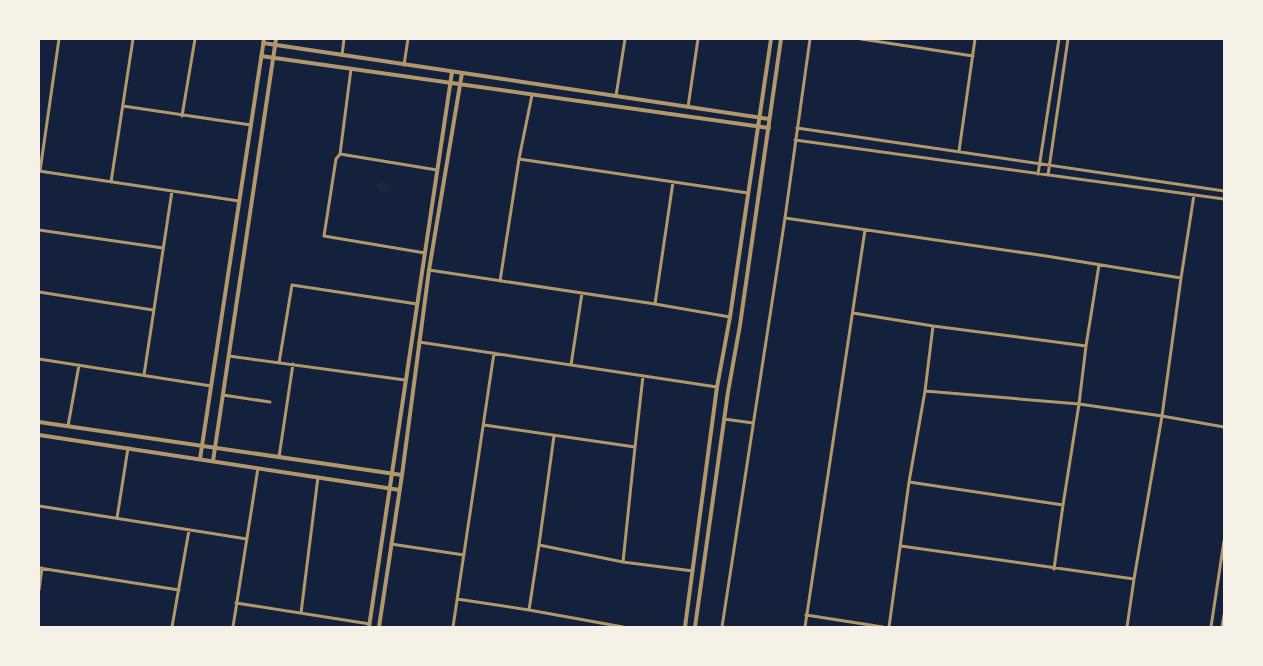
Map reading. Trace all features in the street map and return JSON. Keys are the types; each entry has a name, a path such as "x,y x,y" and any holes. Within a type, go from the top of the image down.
{"street":[{"path":"60,39 39,171 239,201"},
{"path":"111,182 133,39"},
{"path":"182,116 195,39"},
{"path":"213,461 276,39"},
{"path":"342,55 344,39"},
{"path":"404,65 408,39"},
{"path":"616,96 625,39"},
{"path":"688,107 698,39"},
{"path":"685,627 717,387 730,317 771,39"},
{"path":"695,627 724,419 741,317 781,39"},
{"path":"722,627 785,218 810,39"},
{"path":"861,39 972,56"},
{"path":"892,39 892,44"},
{"path":"959,152 975,39"},
{"path":"1038,174 1059,39"},
{"path":"1048,175 1068,39"},
{"path":"200,459 263,41 275,45 404,65 770,119"},
{"path":"261,56 768,128"},
{"path":"351,69 340,154 336,159 324,236 425,253"},
{"path":"236,603 301,613 369,626 452,72"},
{"path":"379,627 400,490 429,270 462,73"},
{"path":"500,281 519,159 532,95"},
{"path":"123,106 182,116 251,125"},
{"path":"797,128 1224,190"},
{"path":"796,140 1224,199"},
{"path":"340,154 438,170"},
{"path":"519,159 748,193"},
{"path":"655,304 673,182"},
{"path":"144,376 172,191"},
{"path":"1127,627 1162,416 1194,195"},
{"path":"785,218 1181,278"},
{"path":"39,230 163,248"},
{"path":"805,627 865,230"},
{"path":"1054,569 1099,265"},
{"path":"429,270 655,304 730,317"},
{"path":"279,363 292,285 417,304"},
{"path":"39,292 154,310"},
{"path":"571,365 582,293"},
{"path":"853,313 933,326 1086,346"},
{"path":"889,627 909,482 925,391 933,326"},
{"path":"419,342 717,387"},
{"path":"453,627 494,353"},
{"path":"229,356 405,380"},
{"path":"39,359 211,386"},
{"path":"279,457 293,364"},
{"path":"68,426 79,365"},
{"path":"623,562 634,447 643,376"},
{"path":"925,391 1079,404 1224,427"},
{"path":"223,395 270,402"},
{"path":"724,419 753,423"},
{"path":"39,422 402,475"},
{"path":"484,425 634,447"},
{"path":"39,435 400,490"},
{"path":"529,610 554,436"},
{"path":"117,518 128,448"},
{"path":"233,627 258,468"},
{"path":"301,613 318,477"},
{"path":"909,482 1063,505"},
{"path":"39,506 247,539"},
{"path":"172,627 189,530"},
{"path":"1212,627 1224,541"},
{"path":"391,544 464,555"},
{"path":"539,545 623,562 693,571"},
{"path":"901,546 1054,569 1134,579"},
{"path":"39,590 40,568 179,590"},
{"path":"457,599 529,610 606,626 624,627"},
{"path":"806,615 883,627"},
{"path":"1222,627 1224,615"}],"shaded area":[{"path":"383,181 387,183 389,187 387,191 383,193 379,191 377,187 379,183"}]}
